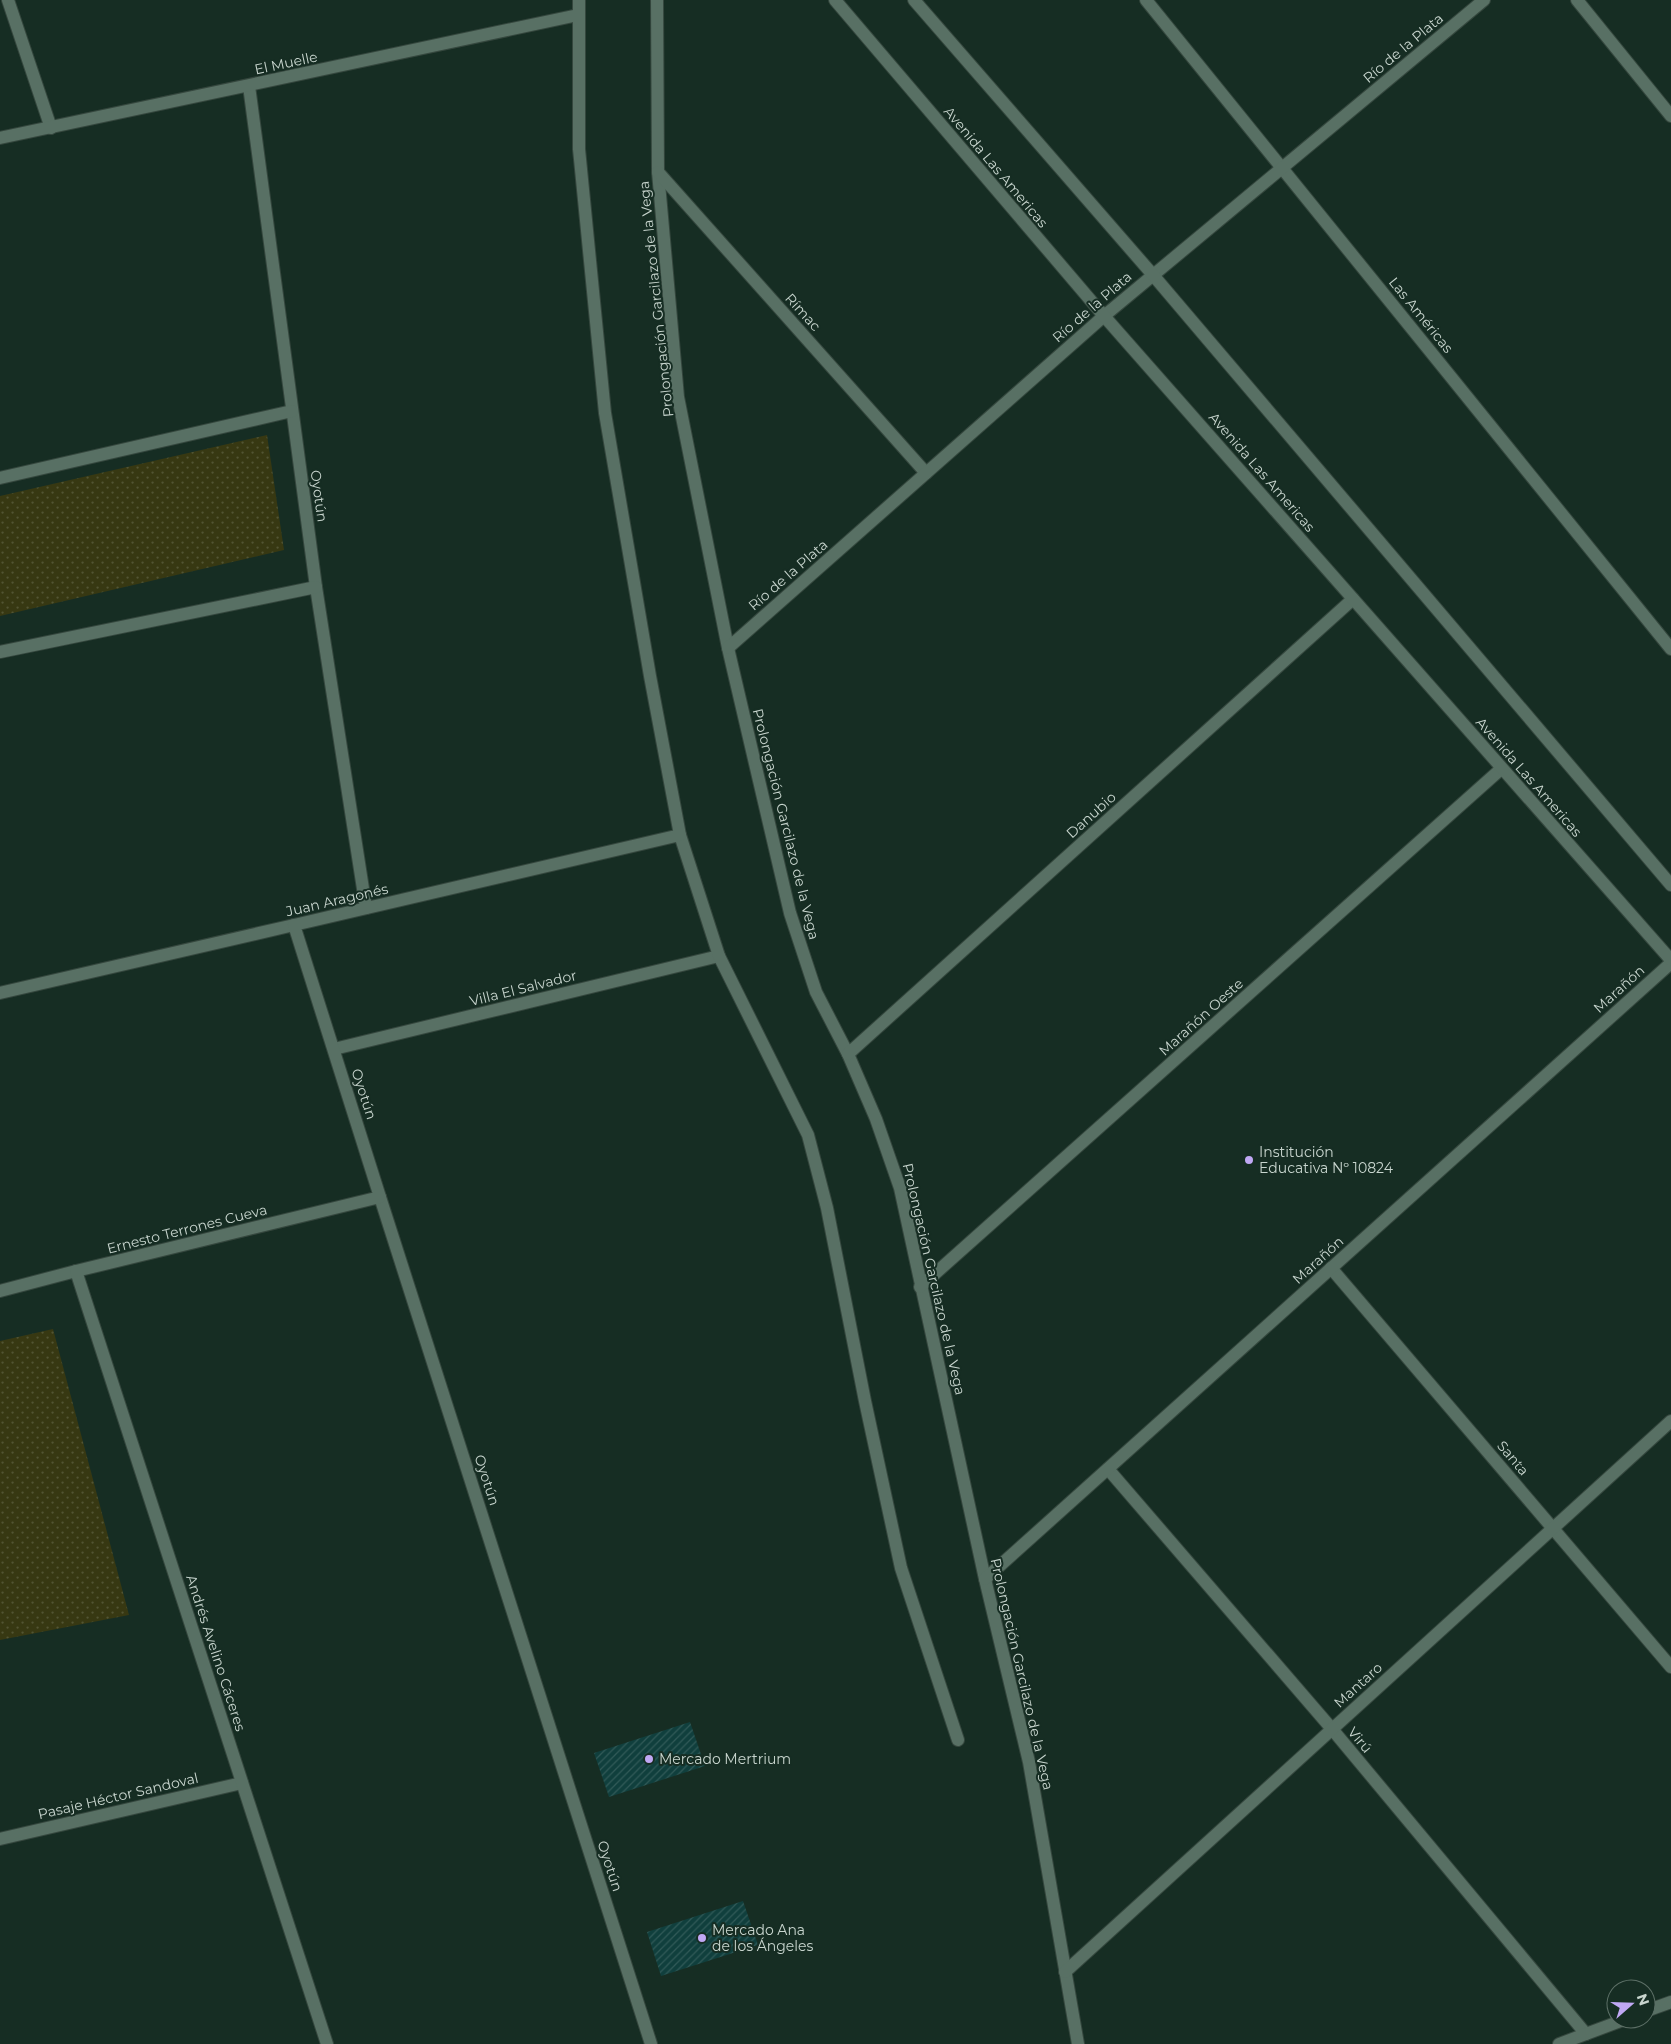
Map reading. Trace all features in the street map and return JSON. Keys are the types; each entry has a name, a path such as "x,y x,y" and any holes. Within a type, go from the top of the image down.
{"street":[{"path":"8,0 51,128"},
{"path":"579,0 580,149 605,413 680,835 719,956 808,1136 828,1208 864,1400 901,1568 958,1740"},
{"name":"Prolongación Garcilazo de la Vega","path":"657,0 658,172 678,397 728,648 790,914 816,992 848,1054 876,1119 900,1188 985,1579 1029,1762 1078,2044"},
{"name":"Avenida Las Americas","path":"835,0 1104,316 1671,962"},
{"path":"914,0 1153,275 1671,885"},
{"name":"Las Américas","path":"1146,0 1671,649"},
{"name":"Río de la Plata","path":"728,648 1104,316 1484,0"},
{"path":"1577,0 1671,116"},
{"name":"El Muelle","path":"0,138 578,15"},
{"name":"Oyotún","path":"249,86 316,587 366,908"},
{"name":"Rímac","path":"658,172 926,473"},
{"path":"0,478 292,411"},
{"path":"0,652 316,587"},
{"name":"Danubio","path":"848,1054 1353,598"},
{"name":"Marañón Oeste","path":"920,1287 1502,769"},
{"name":"Juan Aragonés","path":"0,993 680,835"},
{"name":"Oyotún","path":"294,925 651,2044"},
{"name":"Villa El Salvador","path":"334,1049 719,956"},
{"name":"Marañón","path":"985,1579 1671,962"},
{"name":"Ernesto Terrones Cueva","path":"0,1291 380,1197"},
{"name":"Santa","path":"1331,1268 1671,1667"},
{"name":"Andrés Avelino Cáceres","path":"76,1271 327,2044"},
{"name":"Mantaro","path":"1065,1972 1671,1421"},
{"name":"Virú","path":"1108,1469 1332,1729 1586,2034"},
{"name":"Pasaje Héctor Sandoval","path":"0,1839 242,1783"},
{"path":"1656,2007 1671,2002"},
{"path":"1559,2044 1606,2026"}],"shaded area":[{"path":"267,435 284,550 0,616 0,496"},
{"path":"53,1329 129,1615 0,1640 0,1341"}],"building":[{"name":"Mercado Mertrium","path":"690,1722 705,1766 609,1797 594,1753"},
{"name":"Mercado Ana de los Ángeles","path":"743,1901 758,1945 661,1976 647,1932"}],"place":[{"name":"Institución Educativa Nº 10824","path":"1249,1160"},
{"name":"Mercado Mertrium","path":"649,1759"},
{"name":"Mercado Ana de los Ángeles","path":"702,1938"}]}
